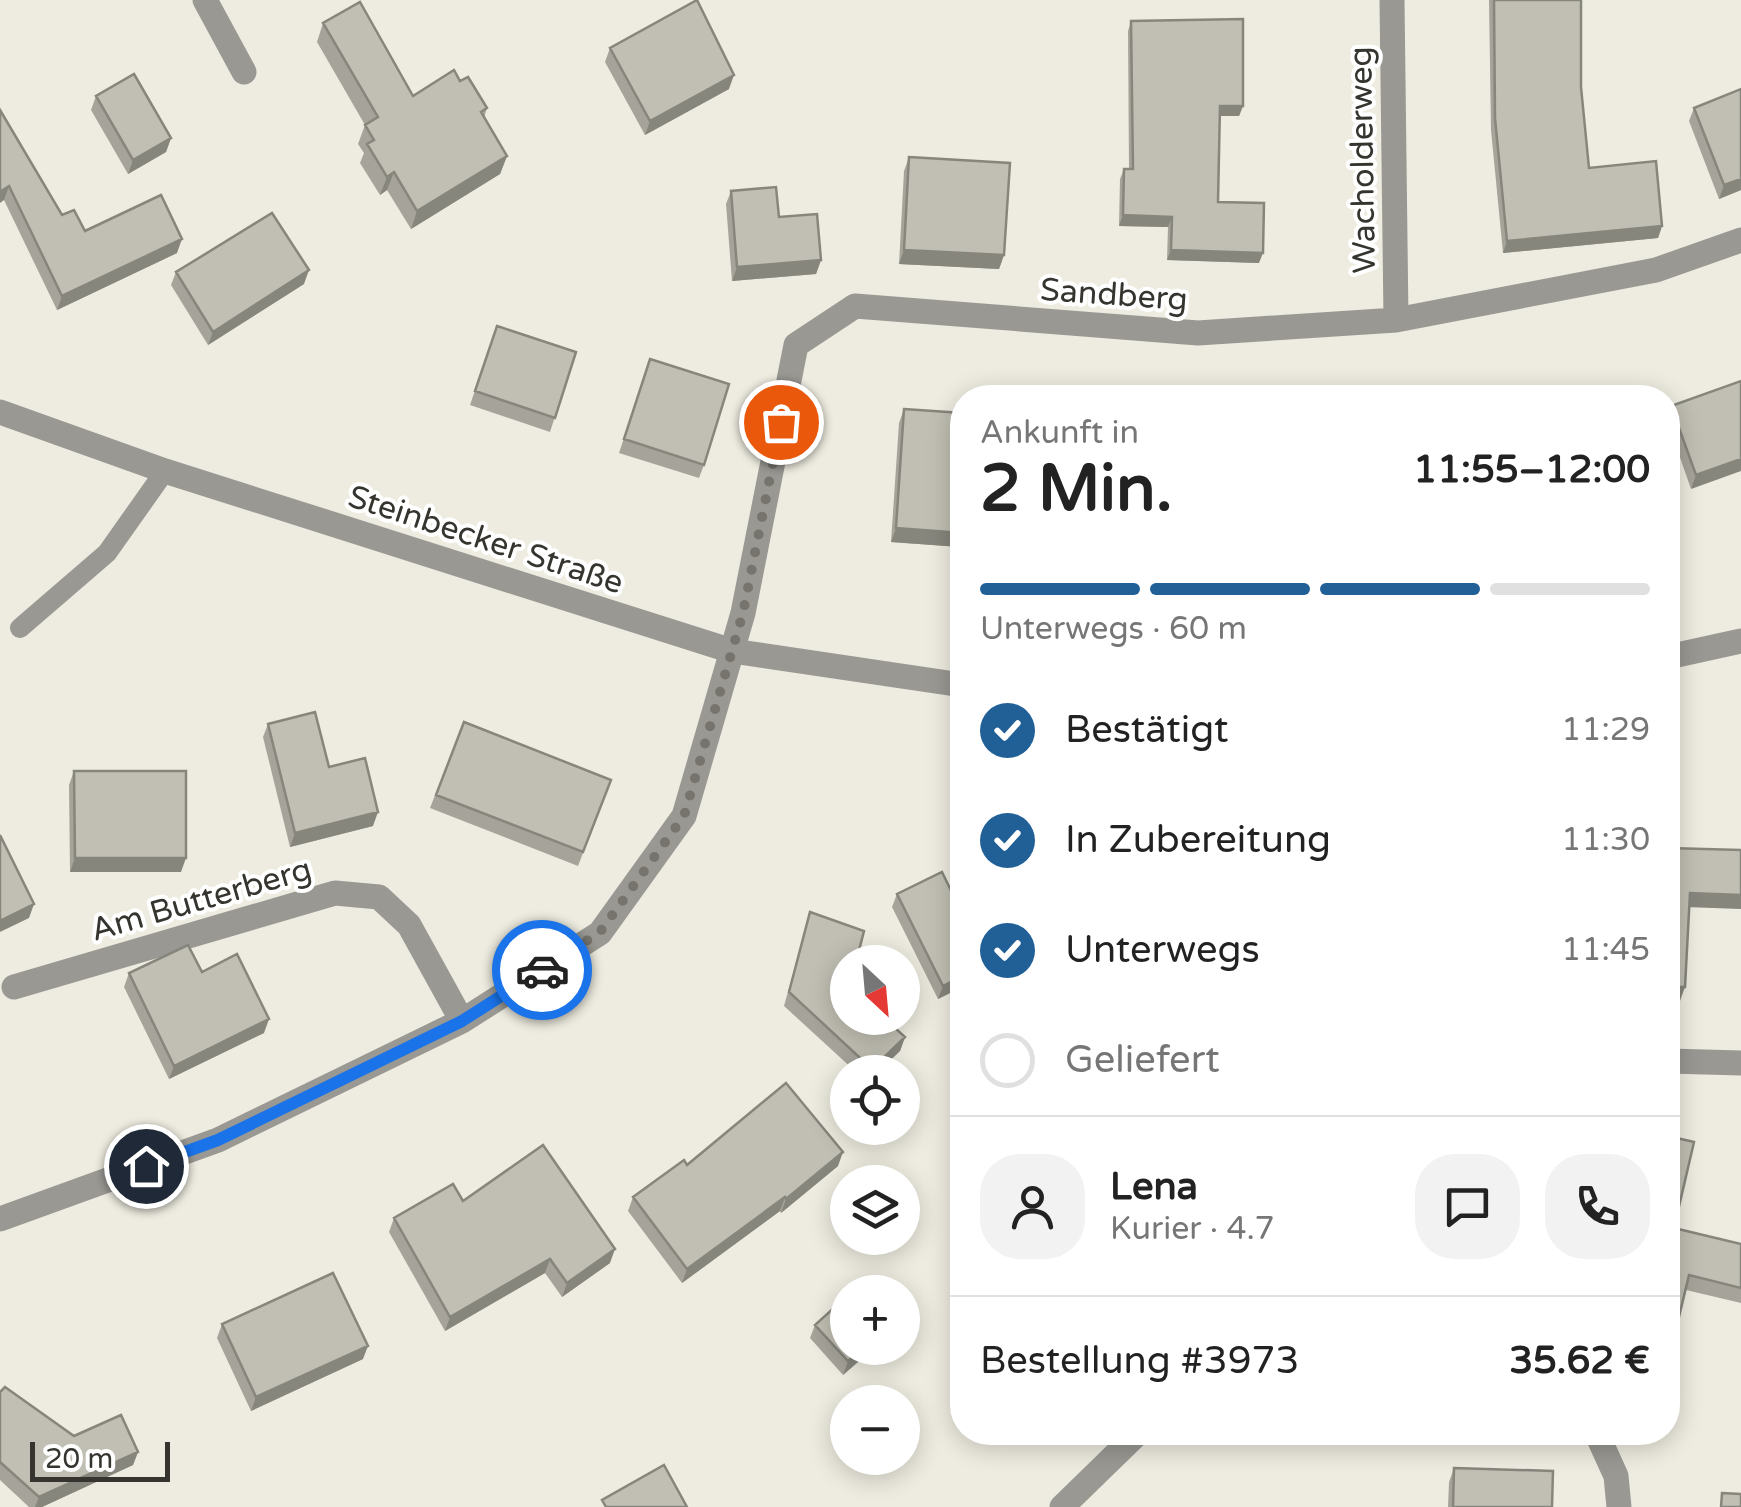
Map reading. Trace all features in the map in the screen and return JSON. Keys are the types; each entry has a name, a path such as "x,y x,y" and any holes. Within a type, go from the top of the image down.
{"street":[{"path":"205,0 244,72"},
{"name":"Wacholderweg","path":"1392,0 1396,320"},
{"name":"Sandberg","path":"732,651 796,345 855,306 1198,333 1396,320 1656,270 1741,240"},
{"name":"Steinbecker Straße","path":"0,412 164,471 732,651 950,683"},
{"path":"1680,654 1741,641"},
{"path":"0,1218 218,1140 462,1021 600,932 684,816 732,651"},
{"name":"Am Butterberg","path":"14,987 336,893 379,897 409,924 462,1021"},
{"path":"1680,1061 1741,1063"},
{"path":"1062,1507 1126,1445"},
{"path":"1602,1445 1616,1476 1619,1507"}],"lane":[{"path":"20,628 107,553 164,471"}],"building":[{"path":"697,0 734,75 650,121 610,48"},
{"path":"1494,0 1581,0 1581,87 1589,168 1656,161 1662,226 1507,241 1495,118"},
{"path":"360,2 413,96 454,70 460,81 468,77 487,108 481,112 507,156 417,211 394,172 387,177 367,144 374,140 365,125 378,117 323,23"},
{"path":"1243,19 1243,106 1220,106 1218,202 1264,203 1263,253 1171,250 1172,217 1123,215 1124,169 1133,169 1131,21"},
{"path":"134,74 171,138 133,160 96,96"},
{"path":"1741,89 1741,179 1724,185 1694,108"},
{"path":"0,110 62,215 74,210 85,231 161,195 182,239 62,296 9,186 0,192"},
{"path":"909,157 1010,163 1004,255 904,250"},
{"path":"776,187 779,217 817,214 821,260 737,267 731,191"},
{"path":"272,213 309,270 213,332 176,272"},
{"path":"497,326 576,352 555,418 475,391"},
{"path":"650,359 729,384 704,465 624,439"},
{"path":"1741,381 1741,459 1696,475 1680,431 1680,403"},
{"path":"904,409 950,412 950,532 896,528"},
{"path":"315,712 329,767 365,758 378,812 295,833 268,724"},
{"path":"464,722 611,780 583,852 436,795"},
{"path":"74,771 186,771 186,858 75,858"},
{"path":"0,835 34,904 0,921"},
{"path":"1680,848 1741,850 1741,895 1690,893 1685,987 1680,987"},
{"path":"942,872 950,888 950,982 943,986 897,894"},
{"path":"810,912 864,931 860,945 830,945 830,1030 789,992"},
{"path":"188,945 202,972 237,954 269,1019 174,1066 129,973"},
{"path":"835,1035 905,1037 886,1055 857,1055"},
{"path":"786,1083 830,1136 830,1145 837,1145 843,1152 786,1199 687,1269 633,1197 684,1160 687,1165"},
{"path":"1680,1139 1694,1142 1680,1202"},
{"path":"543,1145 615,1249 567,1283 550,1259 450,1317 394,1218 453,1184 463,1201"},
{"path":"1680,1229 1741,1244 1741,1288 1689,1275 1680,1313"},
{"path":"333,1273 368,1346 256,1397 222,1324"},
{"path":"830,1311 830,1341 815,1325"},
{"path":"5,1387 74,1436 121,1415 138,1452 39,1497 0,1462 0,1392"},
{"path":"664,1465 687,1507 606,1507 602,1500"},
{"path":"1454,1468 1553,1471 1552,1507 1453,1507"},
{"path":"1722,1493 1741,1494 1741,1507 1721,1507"}],"way so far":[{"path":"542,970 600,932 684,816 743,613 781,422"}],"route":[{"path":"146,1166 218,1140 462,1021 542,970"}]}
